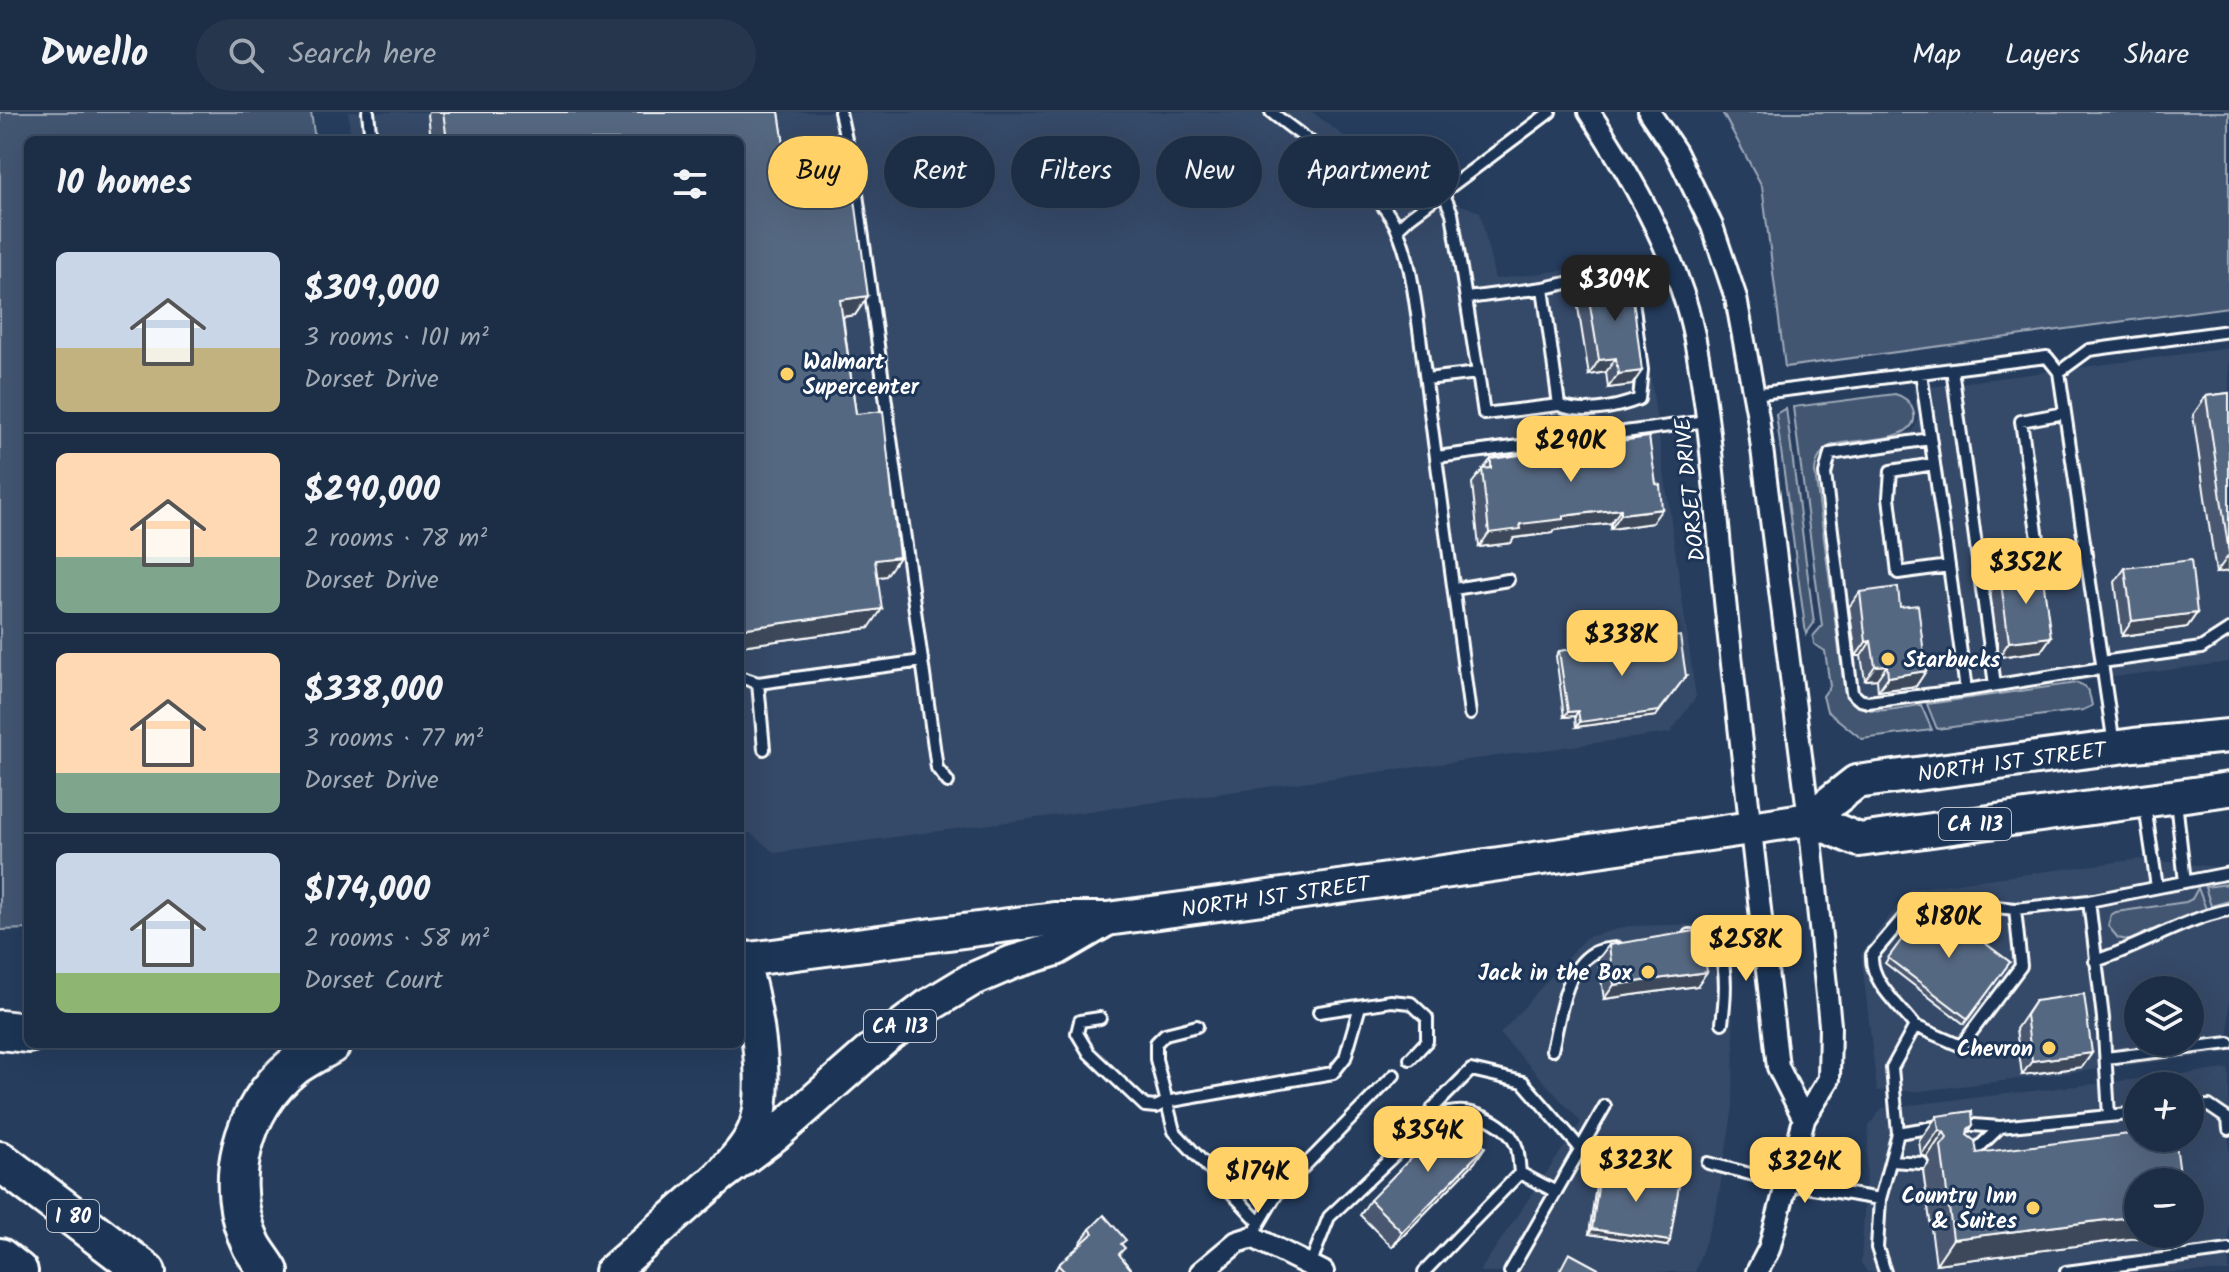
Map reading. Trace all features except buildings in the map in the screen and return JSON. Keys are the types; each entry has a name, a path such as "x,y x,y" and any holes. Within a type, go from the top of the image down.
{"highway":[{"path":"0,1030 24,1033"},
{"path":"269,1272 252,1245 241,1210 237,1175 243,1138 266,1095 294,1066 324,1048"},
{"name":"I 80","path":"0,1161 146,1272"},
{"path":"0,1258 18,1272"}],"main road":[{"name":"NORTH 1ST STREET","path":"744,956 1054,919 1107,919 1751,828 1809,819 1856,782 2114,747 2229,736"},
{"name":"CA 113","path":"1809,819 1859,840 2229,789"},
{"name":"CA 113","path":"611,1272 720,1176 776,1134 884,1039 928,1006 971,980 1013,962 1056,949 1107,919"},
{"path":"720,1176 748,1143 757,1125 761,1097 752,992 744,966"}],"street":[{"name":"DORSET DRIVE","path":"1589,112 1624,164 1666,248 1693,333 1707,421 1716,528 1778,1067 1804,1119"},
{"path":"1649,112 1676,152 1712,226 1736,298 1754,394 1809,819 1830,1025 1829,1079 1804,1119 1769,1249 1757,1272"},
{"path":"1201,1272 1256,1230 1316,1269"}],"lane":[{"path":"368,112 371,136"},
{"path":"840,112 855,180 937,768 948,782"},
{"path":"1271,112 1378,200 1397,229 1411,275 1470,714"},
{"path":"1459,181 1550,112"},
{"path":"1397,229 1424,208"},
{"path":"1450,208 1484,414 1559,405 1574,412 1627,404 1639,399 1642,370 1632,292 1626,282 1619,278 1603,277 1467,298"},
{"path":"1543,288 1559,405"},
{"path":"2059,372 2089,350 2229,331"},
{"path":"1754,394 2047,357 2059,372 2114,747"},
{"path":"1952,369 1995,685"},
{"path":"1426,379 1478,373"},
{"path":"1921,373 1966,690"},
{"path":"2065,413 2021,421 2040,553 2085,546"},
{"path":"1437,457 1707,421"},
{"path":"1930,439 1830,454 1825,474 1852,693 1860,700 1868,702 1966,690 2201,648 2229,630"},
{"path":"1934,464 1891,471 1889,497 1898,573 1949,566"},
{"path":"1454,589 1508,580"},
{"path":"744,678 758,683 923,661"},
{"path":"758,683 764,749"},
{"path":"2160,798 2185,882"},
{"path":"2157,887 2160,798"},
{"path":"2015,909 2021,966 1961,1046 1915,1026 1876,977 1871,965 1872,955 1916,903 1928,900 2015,909 2089,901 2229,873"},
{"path":"2089,901 2109,1116"},
{"path":"2095,961 2116,955 2211,913 2229,910"},
{"path":"1679,937 1700,935 1717,947 1722,958 1725,999 1722,1023"},
{"path":"1552,1050 1571,977 1581,962 1596,951 1625,946"},
{"path":"1319,1012 1391,1001 1411,1003 1427,1018 1427,1041 1410,1059"},
{"path":"1100,1018 1080,1021 1077,1033 1089,1053 1145,1106 1156,1107 1166,1102 1333,1073 1345,1058 1360,1006"},
{"path":"1197,1026 1165,1034 1156,1043 1156,1059 1174,1131 1256,1230 1276,1195 1394,1075"},
{"path":"1885,1272 1877,1248 1880,1199 1898,1133 1892,1068 1915,1026"},
{"path":"2106,1058 2229,1043"},
{"path":"1426,1125 1433,1108 1471,1070 1523,1082 1581,1149"},
{"path":"1510,1272 1605,1106"},
{"path":"2204,1107 2209,1106 2228,1119 2229,1129"},
{"path":"1316,1269 1329,1217 1426,1125 1449,1113 1481,1115 1498,1125 1516,1145 1520,1173"},
{"path":"1898,1133 1955,1124 2000,1127 2124,1114"},
{"path":"1957,1158 1975,1151 2000,1127"},
{"path":"1891,1161 1922,1163"},
{"path":"1708,1163 1788,1184 1880,1199"},
{"path":"1520,1173 1556,1192"},
{"path":"1424,1272 1520,1173"},
{"path":"2066,1272 2229,1250"}],"shaded area":[{"path":"0,112 311,112 314,136 24,136 24,929 0,930"},
{"path":"348,112 1312,112 1344,136 1278,136 1278,208 1459,208 1459,204 1480,212 1495,279 1618,263 1630,271 1638,288 1696,697 1670,733 775,853 750,833 744,833 744,136 351,136"},
{"path":"1722,112 2229,112 2229,307 1785,367 1762,186"},
{"path":"2229,348 2229,662 1871,709 1854,701 1848,694 1845,682 1817,473 1821,457 1831,447 1913,431 1918,420 1913,389"},
{"path":"1895,394 1906,399 1913,410 1914,422 1908,430 1883,438 1830,446 1819,457 1815,472 1845,694 1852,702 1870,710 1921,705 1932,730 1862,739 1827,711 1823,696 1830,686 1825,651 1814,644 1813,636 1822,626 1793,407"},
{"path":"1786,408 1814,623 1806,634 1776,414"},
{"path":"2077,683 2086,689 2092,706 2083,710 1937,729 1927,704"},
{"path":"2140,859 2229,866 2229,1053 1921,1091 1877,1091 1861,954 1910,889"},
{"path":"2229,884 2229,901 2211,906 2205,887"},
{"path":"2198,888 2206,909 2132,941 2118,938 2108,926 2111,915 2116,912 2186,902 2192,899"},
{"path":"1704,924 1722,936 1729,956 1734,1045 1733,1107 1717,1206 1695,1272 1479,1272 1581,1122 1500,1034 1585,938 1628,926"},
{"path":"2227,1069 2229,1272 1867,1272 1861,1263 1869,1126 1882,1108 2124,1081 2124,1152 2204,1152 2204,1072 2200,1072"}],"place":[{"name":"Walmart Supercenter","path":"787,374"},
{"name":"Starbucks","path":"1888,659"},
{"name":"Jack in the Box","path":"1648,972"},
{"name":"Chevron","path":"2049,1048"},
{"name":"Country Inn & Suites","path":"2033,1208"}]}
